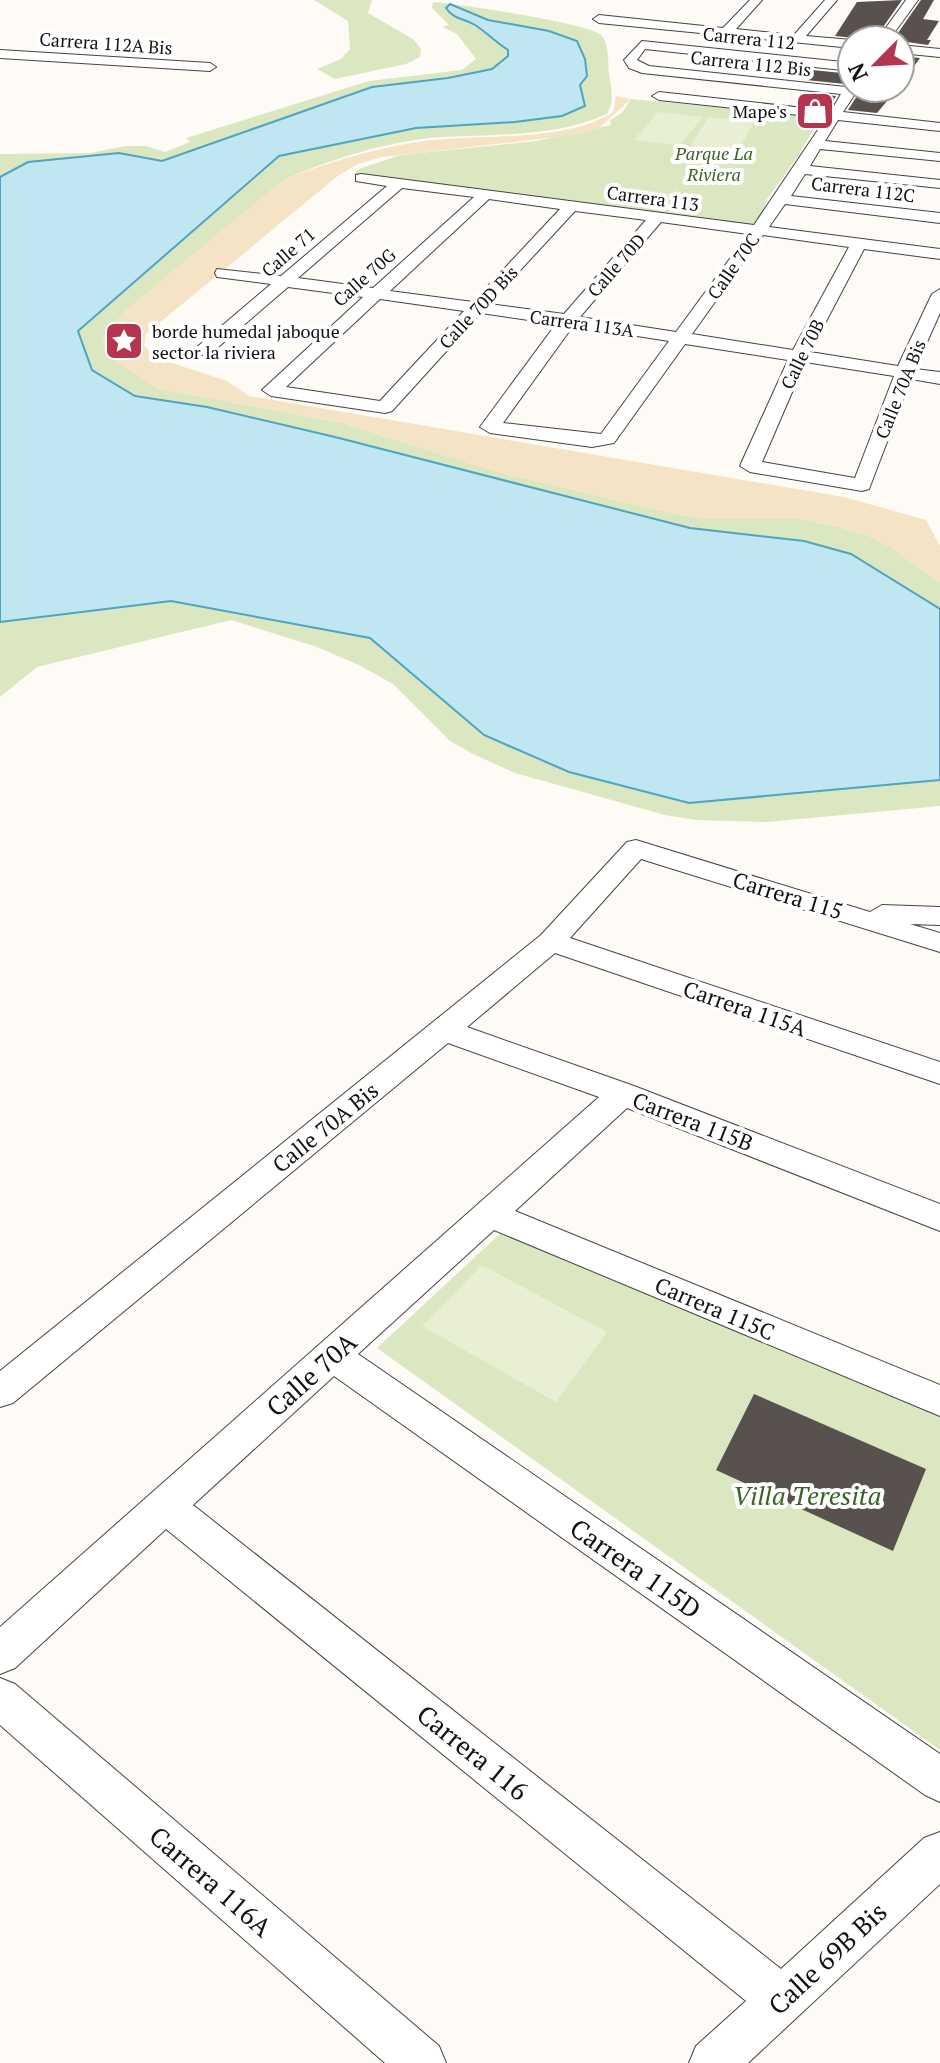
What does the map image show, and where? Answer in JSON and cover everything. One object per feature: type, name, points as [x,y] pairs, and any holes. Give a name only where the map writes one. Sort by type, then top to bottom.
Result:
[{"type":"street","points":[[727,31],[756,0]]},
{"type":"street","points":[[797,39],[831,0]]},
{"type":"street","points":[[895,24],[912,0]]},
{"type":"street","points":[[599,19],[836,43]]},
{"type":"street","name":"Carrera 112","points":[[647,70],[638,68],[630,60],[642,45],[836,65]]},
{"type":"street","points":[[916,51],[940,53]]},
{"type":"street","name":"Carrera 112A Bis","points":[[0,54],[210,67]]},
{"type":"street","name":"Carrera 112 Bis","points":[[647,70],[836,89]]},
{"type":"street","points":[[659,96],[833,116],[933,121]]},
{"type":"street","name":"Calle 70C","points":[[607,439],[758,232],[841,104]]},
{"type":"street","points":[[815,144],[940,157]]},
{"type":"street","points":[[801,169],[940,184]]},
{"type":"street","name":"Carrera 113","points":[[361,178],[940,254]]},
{"type":"street","name":"Calle 71","points":[[203,351],[399,183]]},
{"type":"street","name":"Calle 70G","points":[[385,407],[271,390],[485,195]]},
{"type":"street","name":"Carrera 112C","points":[[781,199],[940,218]]},
{"type":"street","name":"Calle 70D Bis","points":[[385,407],[570,207]]},
{"type":"street","name":"Calle 70D","points":[[607,439],[592,441],[490,427],[568,320],[655,219]]},
{"type":"street","name":"Calle 70B","points":[[859,243],[799,356],[750,466],[862,485]]},
{"type":"street","name":"Carrera 113A","points":[[223,273],[568,320],[940,378]]},
{"type":"street","name":"Calle 70A Bis","points":[[862,485],[904,373],[940,294]]},
{"type":"street","name":"Calle 70A Bis","points":[[0,1392],[551,942],[636,848]]},
{"type":"street","name":"Carrera 115","points":[[636,848],[940,943]]},
{"type":"street","points":[[843,912],[940,916]]},
{"type":"street","name":"Carrera 115A","points":[[551,942],[940,1073]]},
{"type":"street","name":"Carrera 115B","points":[[444,1030],[623,1094],[940,1218]]},
{"type":"street","name":"Calle 70A","points":[[0,1654],[623,1094]]},
{"type":"street","name":"Carrera 115C","points":[[489,1214],[940,1401]]},
{"type":"street","name":"Carrera 115D","points":[[331,1355],[940,1780]]},
{"type":"street","name":"Carrera 116","points":[[165,1505],[782,2000]]},
{"type":"street","name":"Carrera 116A","points":[[0,1698],[422,2063]]},
{"type":"street","name":"Calle 69B Bis","points":[[713,2063],[940,1854]]},
{"type":"green space","points":[[314,0],[372,0],[368,13],[413,39],[421,49],[420,57],[406,64],[335,79],[317,69],[341,59],[350,49],[348,21]]},
{"type":"green space","points":[[433,2],[551,20],[575,25],[602,36],[607,49],[612,94],[607,114],[565,128],[520,134],[430,138],[393,144],[334,160],[281,182],[123,313],[133,371],[156,388],[343,423],[498,472],[671,513],[711,519],[801,519],[867,535],[892,548],[940,583],[940,806],[767,822],[696,820],[665,815],[515,773],[450,741],[393,684],[361,666],[317,647],[231,620],[37,667],[0,697],[0,154],[91,153],[125,146],[146,146],[165,152],[190,142],[186,138],[369,81],[462,70],[476,59],[457,34],[442,27],[449,25],[432,8]]},
{"type":"green space","name":"Parque La Riviera","points":[[631,99],[821,117],[767,199],[758,232],[353,174],[400,155],[536,141],[611,125],[610,120],[622,113]]},
{"type":"green space","points":[[658,112],[703,117],[680,145],[634,140]]},
{"type":"green space","points":[[708,117],[754,122],[737,153],[689,149]]},
{"type":"green space","name":"Villa Teresita","points":[[504,1230],[940,1410],[940,1750],[377,1348]]},
{"type":"green space","points":[[482,1265],[607,1332],[556,1402],[422,1326]]},
{"type":"sand","name":"borde humedal jaboque sector la riviera","points":[[616,96],[631,99],[598,129],[575,135],[382,157],[358,164],[339,175],[146,334],[144,346],[157,358],[227,381],[249,396],[844,497],[926,520],[940,546],[940,583],[892,548],[867,535],[839,527],[801,519],[711,519],[671,513],[498,472],[343,423],[156,388],[104,354],[103,336],[123,313],[279,183],[334,162],[395,146],[573,128],[613,112]]},
{"type":"water","points":[[450,4],[488,20],[549,31],[577,41],[585,59],[587,76],[580,85],[585,106],[562,116],[416,128],[279,156],[78,331],[92,370],[135,396],[207,407],[335,437],[690,528],[804,541],[851,554],[940,609],[940,780],[689,803],[569,772],[484,735],[370,638],[171,601],[0,622],[0,177],[28,162],[119,153],[162,161],[372,87],[492,69],[508,56],[508,50],[479,27],[449,12],[446,8]]},
{"type":"building","points":[[902,0],[885,24],[843,24],[857,2]]},
{"type":"building","points":[[921,0],[934,0],[923,19],[939,21],[927,40],[931,40],[928,45],[916,43],[916,24],[904,24]]},
{"type":"building","points":[[812,70],[836,72],[836,83],[806,80]]},
{"type":"building","points":[[810,94],[836,96],[829,108],[803,105]]},
{"type":"building","points":[[852,104],[885,104],[877,113],[848,110]]},
{"type":"building","points":[[754,1394],[926,1469],[893,1551],[716,1470]]},
{"type":"place","name":"Mape's","points":[[815,111]]},
{"type":"place","name":"borde humedal jaboque sector la riviera","points":[[124,341]]}]
